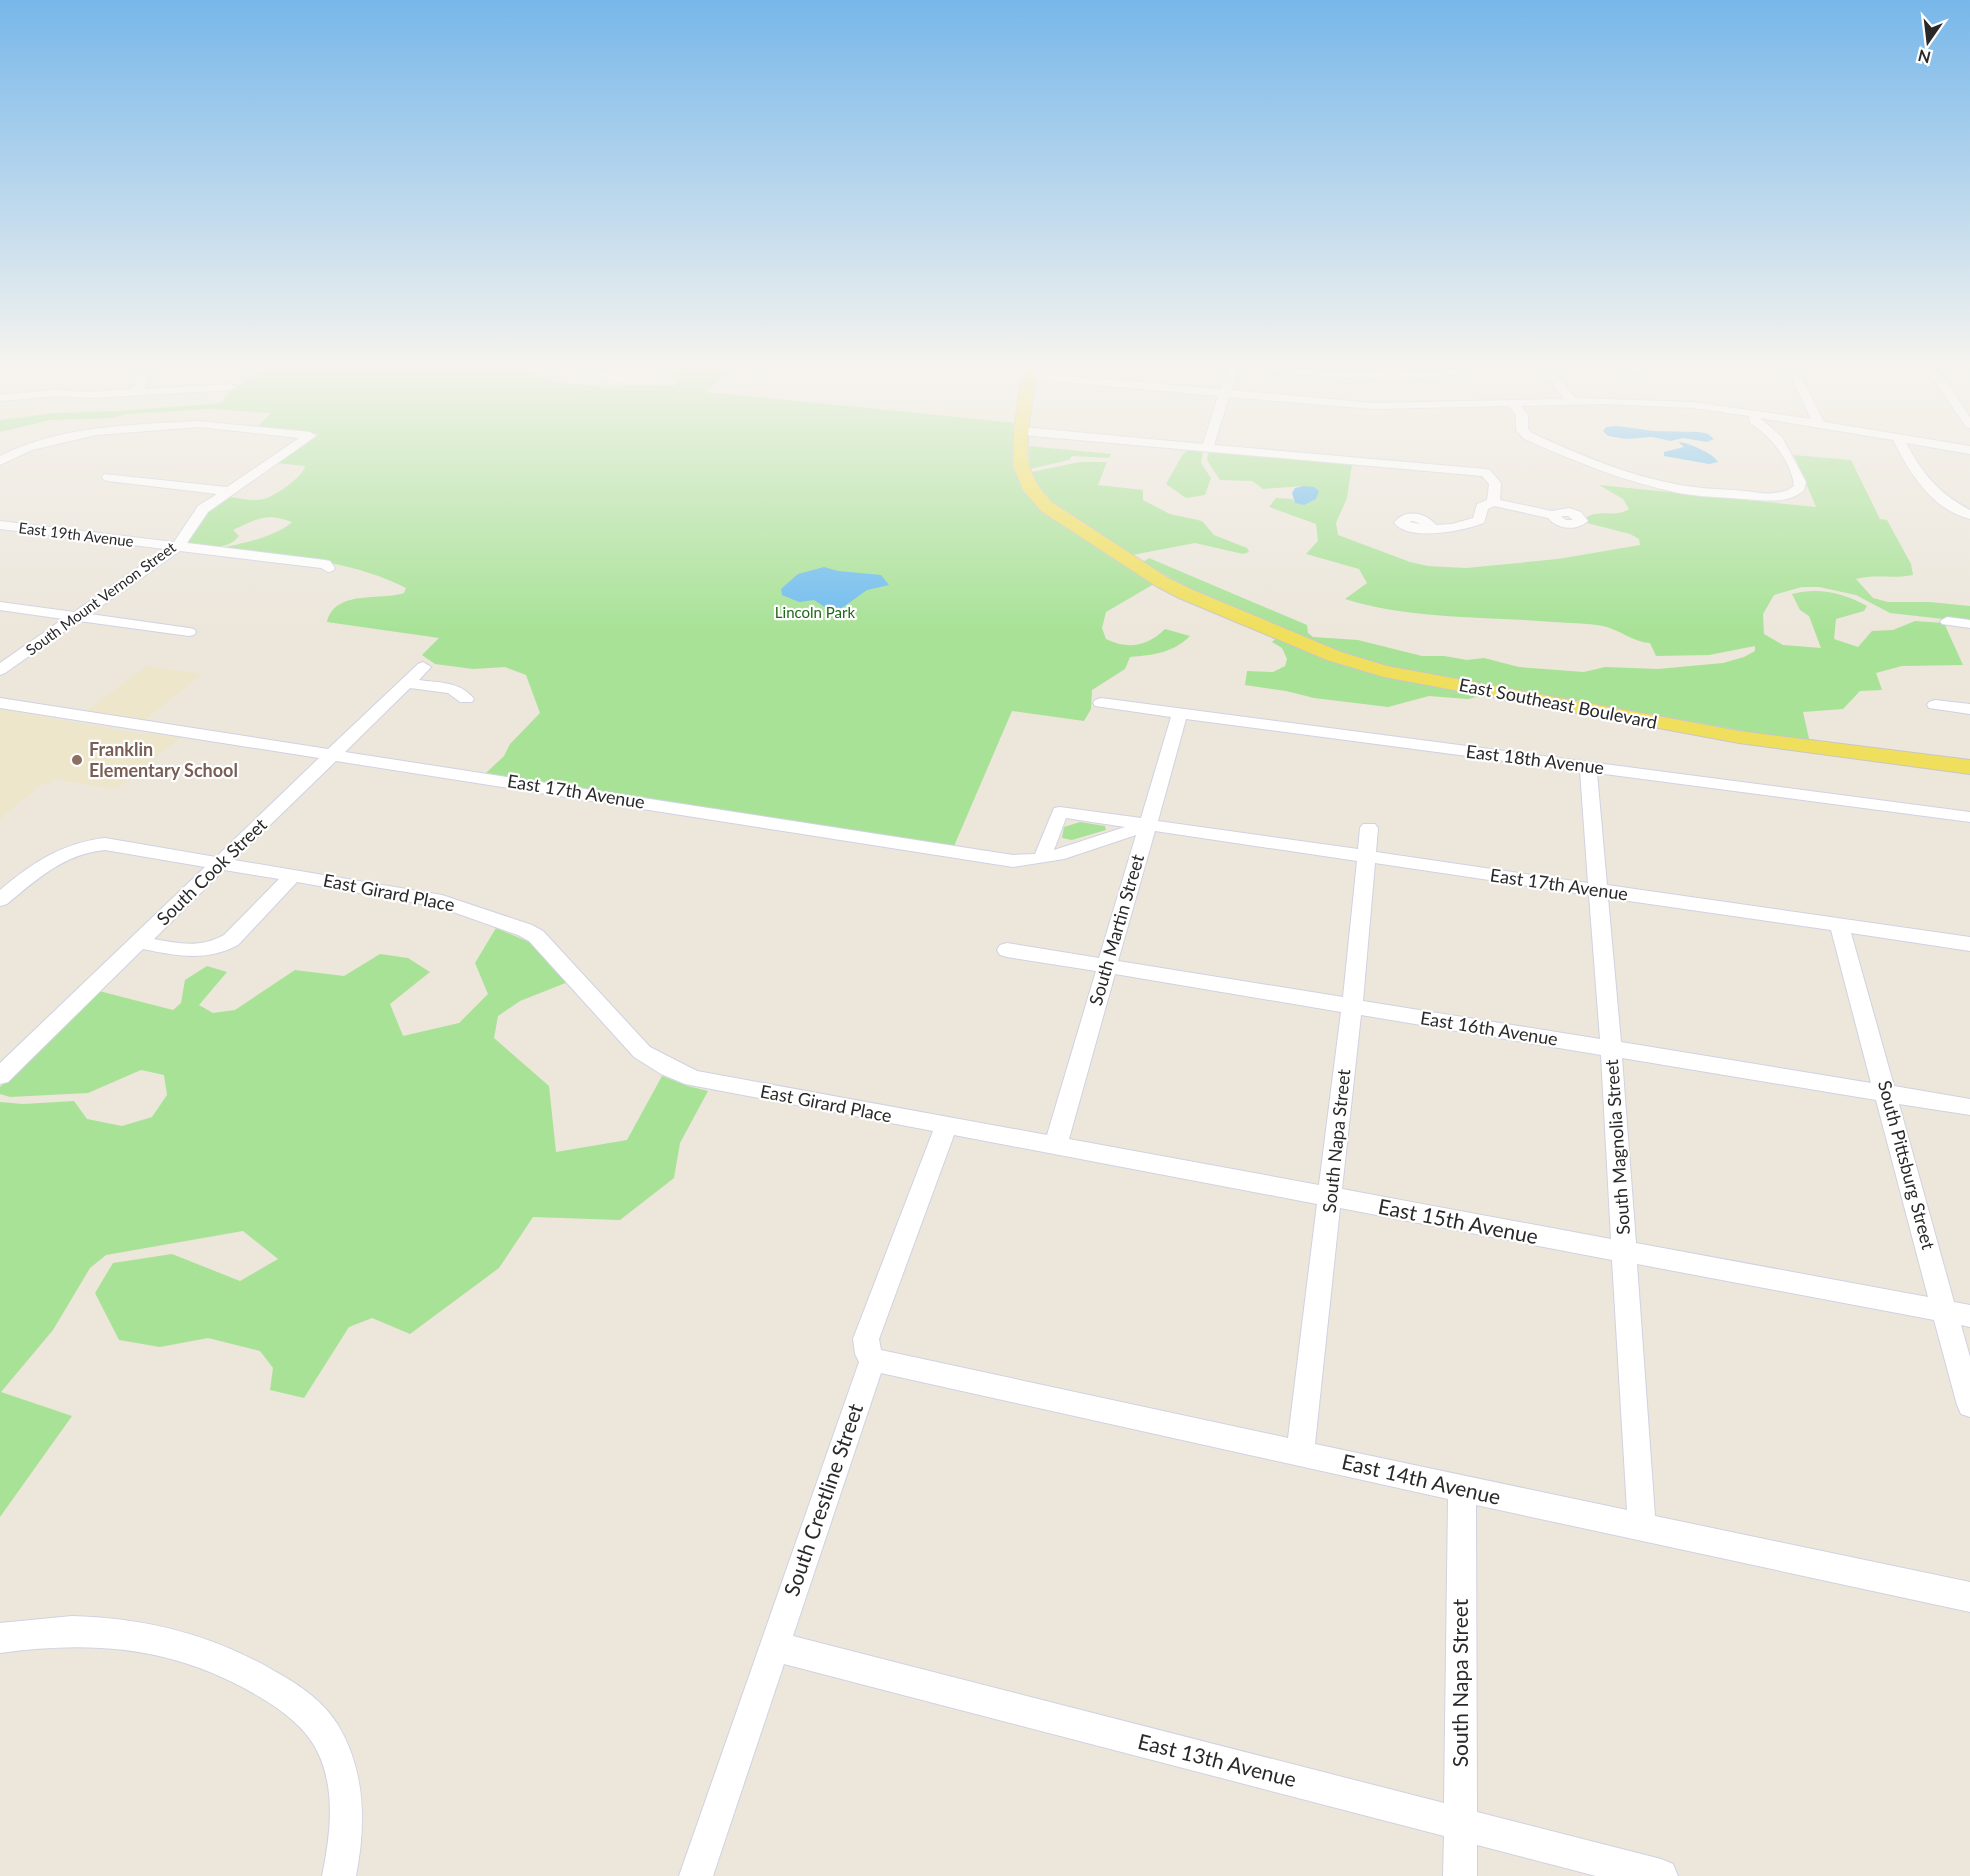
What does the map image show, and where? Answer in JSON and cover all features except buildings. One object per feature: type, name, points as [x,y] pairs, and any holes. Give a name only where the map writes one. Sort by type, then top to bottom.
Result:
[{"type":"main road","name":"East Southeast Boulevard","points":[[1023,456],[1023,472],[1037,497],[1073,526],[1162,582],[1213,607],[1334,656],[1384,671],[1738,737],[1970,767]]},
{"type":"street","name":"South Mount Vernon Street","points":[[0,670],[179,545],[198,514],[281,456]]},
{"type":"street","points":[[1306,456],[1486,473],[1495,483],[1493,502]]},
{"type":"street","points":[[1575,456],[1657,484],[1687,491],[1781,496],[1796,491],[1800,487],[1800,482],[1787,456]]},
{"type":"street","points":[[1907,456],[1919,478],[1939,499],[1970,515]]},
{"type":"street","points":[[108,477],[228,491]]},
{"type":"street","points":[[1425,528],[1448,530],[1462,527],[1479,520],[1482,507],[1493,502],[1553,515]]},
{"type":"street","name":"East 19th Avenue","points":[[0,525],[150,545],[179,545],[315,561],[325,564],[328,568]]},
{"type":"street","points":[[0,606],[189,632]]},
{"type":"street","points":[[1947,621],[1970,624]]},
{"type":"street","name":"South Cook Street","points":[[0,1076],[423,667]]},
{"type":"street","points":[[406,683],[453,689],[466,699]]},
{"type":"street","name":"East 17th Avenue","points":[[0,703],[1000,859],[1024,861],[1042,858],[1148,825]]},
{"type":"street","name":"East 18th Avenue","points":[[1101,703],[1970,817]]},
{"type":"street","points":[[1935,705],[1970,709]]},
{"type":"street","name":"South Martin Street","points":[[1055,1147],[1180,714]]},
{"type":"street","name":"South Magnolia Street","points":[[1588,767],[1611,1048],[1642,1528]]},
{"type":"street","name":"East 17th Avenue","points":[[1042,858],[1059,812],[1970,944]]},
{"type":"street","name":"South Napa Street","points":[[1300,1453],[1331,1198],[1369,828]]},
{"type":"street","name":"East Girard Place","points":[[0,900],[56,857],[95,845],[115,846],[442,901],[525,930],[546,946],[642,1052],[669,1068],[693,1078],[946,1126]]},
{"type":"street","points":[[140,942],[190,952],[213,950],[231,940],[294,875]]},
{"type":"street","name":"South Pittsburg Street","points":[[1839,925],[1887,1094],[1970,1405]]},
{"type":"street","name":"East 16th Avenue","points":[[1007,950],[1970,1107]]},
{"type":"street","name":"East 15th Avenue","points":[[946,1126],[1970,1316]]},
{"type":"street","name":"South Crestline Street","points":[[696,1876],[873,1360],[868,1354],[866,1339],[946,1126]]},
{"type":"street","name":"East 14th Avenue","points":[[873,1360],[1642,1528],[1970,1597]]},
{"type":"street","name":"South Napa Street","points":[[1460,1876],[1462,1489]]},
{"type":"street","points":[[0,1638],[85,1631],[150,1637],[217,1657],[261,1679],[294,1701],[315,1720],[332,1745],[342,1772],[347,1799],[347,1830],[339,1876]]},
{"type":"street","name":"East 13th Avenue","points":[[773,1646],[1661,1876]]},
{"type":"shaded area","name":"Franklin Elementary School","points":[[146,666],[202,674],[144,721],[86,712]]},
{"type":"shaded area","name":"Franklin Elementary School","points":[[0,709],[140,734],[153,733],[181,737],[117,789],[54,779],[48,784],[43,783],[0,819]]},
{"type":"green space","name":"Lincoln Park","points":[[288,456],[1014,456],[1017,476],[1026,494],[1154,584],[1106,612],[1102,628],[1106,639],[1130,645],[1145,643],[1165,629],[1190,636],[1170,650],[1130,657],[1125,669],[1092,690],[1091,709],[1084,721],[1012,711],[954,846],[486,773],[504,756],[510,744],[540,713],[526,675],[505,667],[473,669],[435,664],[422,655],[439,638],[327,622],[339,605],[349,600],[404,593],[406,588],[384,578],[315,560],[221,548],[269,535],[292,522],[275,517],[255,520],[233,530],[239,536],[222,546],[207,547],[187,543],[207,513],[229,497],[260,500],[269,497],[294,480],[305,466],[277,463]]},
{"type":"green space","points":[[1029,456],[1110,456],[1109,458],[1072,456],[1069,460],[1030,469]]},
{"type":"green space","points":[[1182,456],[1202,456],[1201,463],[1211,478],[1205,495],[1186,498],[1166,484]]},
{"type":"green space","points":[[1208,456],[1255,456],[1352,465],[1347,498],[1336,523],[1338,535],[1410,562],[1428,566],[1466,568],[1558,559],[1640,545],[1639,539],[1630,534],[1587,523],[1587,517],[1592,515],[1619,513],[1629,509],[1623,499],[1599,485],[1816,507],[1794,456],[1851,460],[1880,519],[1887,520],[1911,564],[1913,575],[1856,579],[1873,598],[1888,602],[1930,602],[1970,606],[1970,622],[1890,613],[1856,595],[1819,587],[1802,587],[1774,595],[1763,614],[1764,634],[1783,645],[1821,648],[1809,616],[1800,610],[1792,594],[1811,591],[1831,592],[1867,606],[1864,611],[1836,619],[1834,639],[1858,647],[1872,631],[1893,630],[1915,621],[1944,623],[1963,665],[1902,666],[1876,673],[1882,690],[1860,691],[1843,709],[1803,712],[1810,743],[1390,667],[1294,636],[1263,623],[1202,595],[1143,562],[1149,558],[1307,625],[1308,633],[1313,637],[1358,640],[1422,656],[1444,656],[1467,660],[1484,658],[1519,667],[1584,672],[1605,667],[1658,669],[1723,663],[1744,657],[1755,651],[1755,646],[1709,655],[1656,656],[1650,643],[1603,626],[1422,614],[1370,606],[1345,599],[1367,583],[1359,569],[1306,554],[1318,541],[1316,524],[1269,507],[1276,498],[1293,499],[1295,503],[1303,486],[1263,489],[1252,481],[1220,480],[1207,460]]},
{"type":"green space","points":[[1080,462],[1107,462],[1098,485],[1143,490],[1143,500],[1170,514],[1202,521],[1214,535],[1247,548],[1249,552],[1243,554],[1195,543],[1132,555],[1055,507],[1040,489],[1031,472]]},
{"type":"green space","points":[[1275,639],[1364,672],[1481,696],[1468,699],[1429,696],[1388,707],[1314,698],[1245,685],[1247,671],[1273,672],[1285,666],[1287,659],[1282,648],[1272,642]]},
{"type":"green space","points":[[1080,822],[1105,826],[1106,830],[1072,840],[1062,838],[1064,827]]},
{"type":"green space","points":[[496,928],[529,942],[568,982],[520,1001],[498,1016],[494,1038],[549,1086],[556,1152],[627,1140],[662,1076],[708,1091],[680,1143],[674,1178],[620,1220],[533,1217],[499,1268],[410,1334],[372,1318],[349,1327],[304,1398],[270,1390],[273,1368],[260,1351],[208,1338],[160,1347],[119,1340],[95,1293],[113,1263],[172,1254],[240,1281],[278,1259],[243,1231],[106,1255],[90,1268],[53,1330],[1,1392],[72,1416],[0,1517],[0,1102],[23,1104],[74,1101],[87,1119],[122,1126],[152,1117],[167,1095],[164,1075],[141,1070],[88,1093],[10,1097],[0,1094],[0,1087],[99,991],[173,1010],[181,1003],[185,980],[207,966],[227,972],[199,1005],[213,1013],[235,1010],[295,970],[344,976],[380,954],[408,958],[430,972],[390,1004],[403,1036],[459,1023],[488,994],[475,963]]},
{"type":"water","points":[[1664,456],[1712,456],[1718,462],[1709,464]]},
{"type":"water","points":[[1314,487],[1319,491],[1316,499],[1304,505],[1295,503],[1292,493],[1295,488]]},
{"type":"water","points":[[824,567],[838,571],[881,575],[889,585],[867,590],[839,610],[828,609],[814,600],[799,602],[782,595],[781,589],[798,574]]},
{"type":"place","name":"Franklin Elementary School","points":[[77,760]]}]
